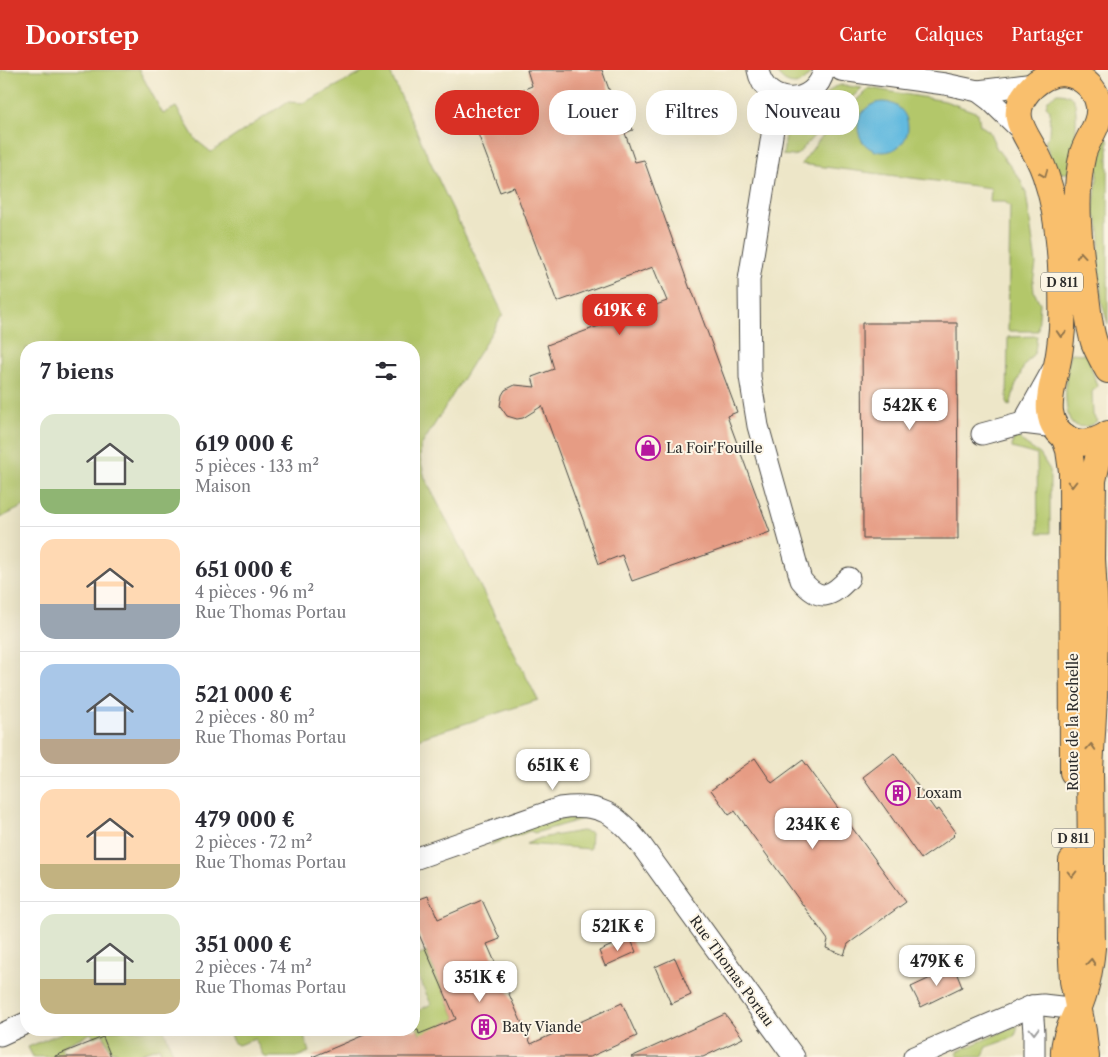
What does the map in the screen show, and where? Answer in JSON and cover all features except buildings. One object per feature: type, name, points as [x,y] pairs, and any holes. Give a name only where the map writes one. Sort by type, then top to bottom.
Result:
[{"type":"main road","name":"D 811","points":[[1044,77],[1056,74],[1087,77],[1097,98],[1099,109],[1095,127],[1083,154],[1078,223],[1091,329],[1101,358],[1108,370]]},
{"type":"main road","name":"Route de la Rochelle","points":[[1044,77],[1026,94],[1020,107],[1019,120],[1022,131],[1037,156],[1044,173],[1055,215],[1062,290],[1062,329],[1049,408],[1069,450],[1072,471],[1074,696],[1071,940],[1073,980],[1086,1057]]},
{"type":"main road","name":"Route de la Rochelle","points":[[1060,432],[1080,443],[1088,443],[1107,434]]},
{"type":"main road","name":"Route de la Rochelle","points":[[1064,1057],[1064,1048],[1069,1028],[1078,1009],[1090,969],[1092,948],[1090,770],[1096,614],[1092,559],[1093,480],[1100,450],[1107,434]]},
{"type":"street","points":[[758,70],[762,83],[769,90]]},
{"type":"street","points":[[813,90],[823,78],[824,70]]},
{"type":"street","points":[[841,70],[945,84],[978,91],[1044,77]]},
{"type":"street","points":[[978,91],[1022,131]]},
{"type":"street","points":[[772,135],[749,280],[748,330],[752,387],[758,426],[764,453],[802,580],[810,590],[821,595],[835,592],[849,578]]},
{"type":"street","points":[[1023,423],[1058,360]]},
{"type":"street","points":[[982,434],[1023,423],[1060,432]]},
{"type":"street","name":"Rue Thomas Portau","points":[[420,857],[560,808],[585,807],[616,817],[641,845],[794,1057]]},
{"type":"street","points":[[914,1057],[1032,1006],[1043,1005],[1078,1009]]},
{"type":"street","points":[[1032,1006],[1034,1057]]},
{"type":"street","points":[[0,1035],[20,1027]]},
{"type":"green space","points":[[0,70],[139,70],[163,114],[176,107],[196,140],[211,152],[287,102],[303,103],[368,70],[389,70],[440,183],[503,314],[421,446],[420,458],[420,341],[20,341],[20,508],[0,518]]},
{"type":"green space","points":[[776,70],[811,70],[804,81],[794,84],[784,80]]},
{"type":"green space","points":[[841,85],[862,88],[859,91],[831,90]]},
{"type":"green space","points":[[869,88],[945,101],[978,113],[980,125],[989,131],[997,149],[1020,179],[1026,193],[1036,264],[1033,282],[1034,292],[1040,303],[1038,331],[1008,331],[1010,206],[1005,202],[990,202],[991,188],[801,164],[823,135],[859,135],[859,98]]},
{"type":"green space","points":[[1057,93],[1069,95],[1074,101],[1075,106],[1076,136],[1072,173],[1055,173],[1045,140],[1049,136],[1050,110],[1046,106],[1048,100]]},
{"type":"green space","points":[[786,135],[815,135],[798,154],[793,156],[783,155]]},
{"type":"green space","points":[[1105,138],[1108,139],[1108,324],[1102,304],[1098,261],[1100,239],[1098,221],[1093,213],[1098,170],[1088,169],[1096,148]]},
{"type":"green space","points":[[1037,336],[1035,352],[1024,366],[1015,387],[1010,406],[1007,405],[1008,337]]},
{"type":"green space","points":[[1070,353],[1086,354],[1088,356],[1097,386],[1092,392],[1093,415],[1097,421],[1088,426],[1081,427],[1072,424],[1067,409],[1067,369]]},
{"type":"green space","points":[[1017,435],[1026,445],[1040,454],[1050,470],[1050,533],[1038,533],[1037,455],[1012,448],[1013,439]]},
{"type":"green space","points":[[420,458],[425,478],[538,700],[420,738]]},
{"type":"green space","points":[[572,817],[586,818],[535,833],[530,831],[490,845],[506,834],[517,830]]},
{"type":"green space","points":[[582,831],[591,833],[590,849],[526,844],[540,838]]},
{"type":"green space","points":[[426,952],[456,1019],[444,1024],[449,1035],[425,1045],[420,1034],[420,1010],[431,1004],[420,980],[420,955]]},
{"type":"green space","points":[[1018,1025],[1015,1037],[987,1047],[982,1057],[959,1057],[956,1052]]},
{"type":"green space","points":[[54,1036],[85,1036],[61,1047],[65,1057],[33,1057],[28,1047]]},
{"type":"green space","points":[[104,1036],[166,1036],[175,1057],[163,1057],[159,1047],[141,1053],[143,1057],[119,1057],[116,1051],[111,1052]]},
{"type":"green space","points":[[230,1036],[304,1036],[309,1052],[297,1057],[264,1057],[255,1039],[238,1045],[233,1042]]},
{"type":"water","points":[[878,102],[888,102],[897,106],[904,113],[908,122],[908,132],[904,141],[897,148],[888,152],[878,152],[869,148],[859,134],[859,120],[862,113],[869,106]]},
{"type":"place","name":"La Foir'Fouille","points":[[648,448]]},
{"type":"place","name":"Loxam","points":[[898,793]]},
{"type":"place","name":"Baty Viande","points":[[484,1027]]}]
